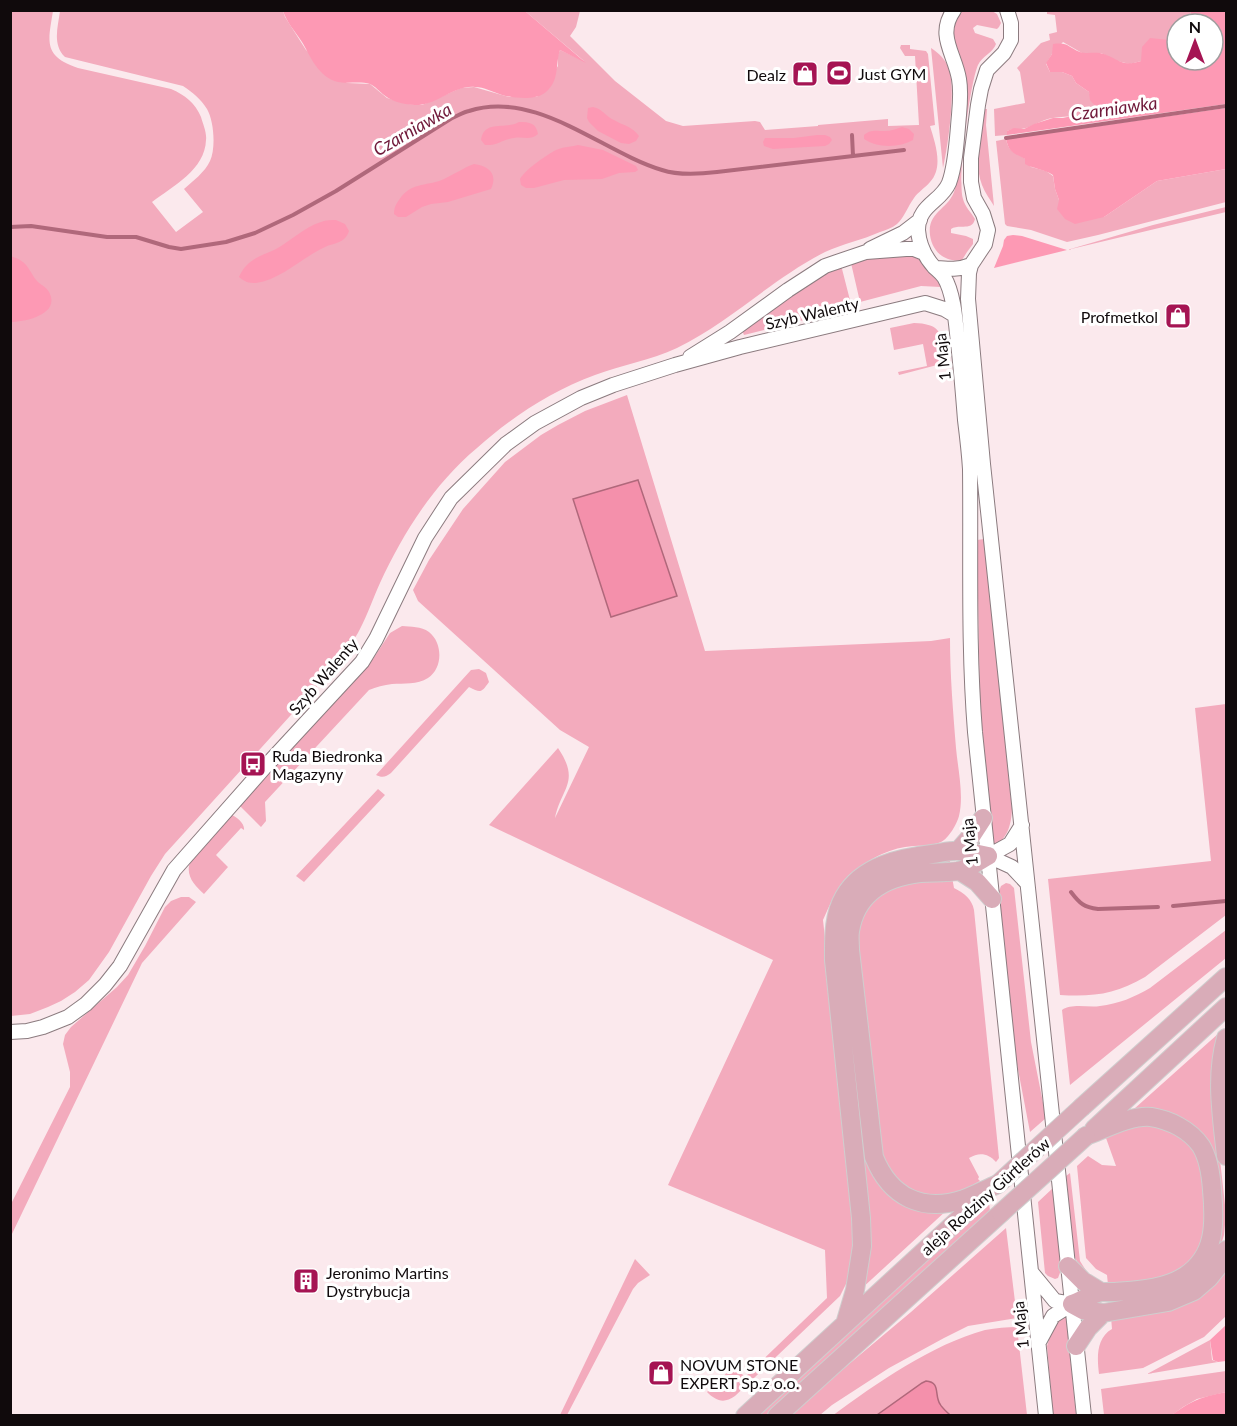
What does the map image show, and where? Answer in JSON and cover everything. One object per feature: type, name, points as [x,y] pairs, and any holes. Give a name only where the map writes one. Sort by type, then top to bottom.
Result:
[{"type":"main road","points":[[958,850],[983,818]]},
{"type":"main road","points":[[845,1324],[855,1290],[862,1246],[834,960],[834,931],[837,913],[844,896],[856,882],[881,865],[908,857],[958,850],[987,856]]},
{"type":"main road","points":[[987,856],[960,871],[917,874],[895,878],[880,885],[867,895],[854,917],[850,932],[850,950],[871,1134],[874,1157],[878,1167],[889,1184],[904,1196],[917,1202],[936,1204],[963,1200],[998,1184]]},
{"type":"main road","points":[[960,871],[977,882],[992,899]]},
{"type":"main road","name":"aleja Rodziny Gürtlerów","points":[[745,1416],[1227,976]]},
{"type":"main road","name":"aleja Rodziny Gürtlerów","points":[[777,1416],[1227,1007]]},
{"type":"main road","points":[[1227,1038],[1222,1051],[1219,1082],[1227,1156]]},
{"type":"main road","points":[[1072,1304],[1101,1292],[1150,1288],[1170,1284],[1186,1276],[1199,1264],[1207,1251],[1213,1234],[1215,1218],[1208,1161],[1200,1146],[1177,1125],[1149,1117],[1136,1118],[1086,1136]]},
{"type":"main road","points":[[1072,1304],[1083,1310],[1103,1313],[1168,1302],[1194,1291],[1209,1278],[1221,1263],[1227,1250]]},
{"type":"main road","points":[[1068,1266],[1083,1281],[1101,1292]]},
{"type":"main road","points":[[1076,1346],[1088,1328],[1103,1313]]},
{"type":"street","name":"1 Maja","points":[[1007,10],[1011,19],[1011,40],[1004,53],[987,70],[978,105],[971,158],[971,182],[974,198],[983,214],[988,230],[985,244],[971,265],[968,299],[983,464],[1084,1416]]},
{"type":"street","points":[[920,220],[922,213],[949,184],[954,162],[959,113],[959,85],[947,38],[950,13]]},
{"type":"street","name":"1 Maja","points":[[920,220],[919,238],[924,253],[943,276],[949,291],[959,353],[969,467],[972,694],[1046,1416]]},
{"type":"street","name":"Szyb Walenty","points":[[675,365],[730,332],[825,266],[866,252],[903,233],[920,220]]},
{"type":"street","name":"Szyb Walenty","points":[[866,252],[914,249],[924,253]]},
{"type":"street","points":[[935,268],[964,268],[971,265]]},
{"type":"street","name":"Szyb Walenty","points":[[10,1032],[43,1027],[68,1017],[86,1004],[105,985],[120,966],[174,870],[362,662],[376,639],[425,538],[451,498],[506,444],[535,423],[581,398],[675,365],[751,344],[925,303],[954,315]]},
{"type":"street","points":[[987,856],[1010,844],[1022,825]]},
{"type":"street","points":[[987,856],[1012,867],[1028,884]]},
{"type":"street","points":[[1032,1273],[1055,1301],[1072,1304]]},
{"type":"street","points":[[1039,1342],[1053,1316],[1072,1304]]},
{"type":"shaded area","points":[[11,11],[53,11],[49,39],[51,47],[53,53],[67,63],[78,68],[171,89],[185,97],[196,108],[206,134],[204,151],[200,160],[194,169],[178,183],[152,202],[176,232],[203,212],[184,189],[205,169],[212,156],[213,127],[207,109],[183,86],[65,57],[57,41],[60,11],[283,11],[306,50],[347,83],[370,84],[387,98],[422,105],[461,88],[474,87],[509,97],[537,97],[558,66],[560,50],[584,61],[525,11],[580,11],[576,27],[570,36],[615,81],[666,121],[683,126],[755,121],[760,122],[765,130],[888,119],[888,126],[919,125],[915,56],[905,56],[900,48],[901,45],[910,45],[910,49],[926,51],[928,54],[935,125],[930,126],[936,147],[937,169],[928,184],[912,201],[902,219],[889,229],[825,252],[787,275],[715,326],[677,348],[579,381],[548,397],[504,426],[461,462],[433,493],[409,528],[389,564],[366,618],[338,663],[165,854],[109,952],[89,980],[75,992],[48,1007],[30,1014],[11,1016]]},
{"type":"shaded area","points":[[283,11],[525,11],[586,63],[560,50],[553,82],[546,92],[536,97],[512,97],[482,88],[468,87],[426,104],[405,104],[388,98],[370,84],[338,82],[325,76],[312,60]]},
{"type":"shaded area","points":[[961,11],[992,11],[997,14],[1001,23],[997,29],[977,25],[973,28],[975,33],[993,39],[996,44],[978,65],[971,91],[965,132],[962,189],[964,202],[975,219],[971,225],[951,229],[951,233],[973,239],[973,244],[962,260],[951,260],[937,251],[931,241],[930,227],[935,215],[952,196],[957,180],[958,146],[951,32],[957,15]]},
{"type":"shaded area","points":[[1047,11],[1191,11],[1165,12],[1165,43],[1141,61],[1130,64],[1117,61],[1101,53],[1082,53],[1063,42],[1046,64],[1050,72],[1062,72],[1072,76],[1076,83],[1089,92],[1095,106],[1080,114],[1050,119],[1026,128],[1007,131],[1007,135],[995,136],[994,109],[1025,103],[1020,72],[1017,68],[1041,43],[1050,40],[1049,34],[1057,32],[1055,15],[1047,14]]},
{"type":"shaded area","points":[[1226,11],[1226,104],[1007,135],[1007,131],[1014,128],[1024,129],[1053,118],[1088,112],[1095,106],[1090,100],[1089,92],[1076,83],[1072,76],[1062,72],[1050,72],[1046,63],[1052,54],[1053,44],[1065,44],[1080,52],[1100,53],[1123,63],[1134,63],[1141,61],[1142,47],[1150,38],[1165,40],[1165,72],[1225,72],[1225,12],[1191,12]]},
{"type":"shaded area","points":[[931,48],[946,63],[951,78],[950,118],[943,168]]},
{"type":"shaded area","points":[[593,107],[634,130],[639,136],[636,141],[629,144],[621,143],[598,131],[587,118],[588,108]]},
{"type":"shaded area","points":[[1226,108],[1226,169],[1157,181],[1104,217],[1075,224],[1065,219],[1057,209],[1059,200],[1053,175],[1025,164],[1025,159],[1010,150],[1006,139]]},
{"type":"shaded area","points":[[984,109],[987,109],[986,125],[994,206],[982,185],[978,167],[978,147]]},
{"type":"shaded area","points":[[519,122],[532,124],[536,127],[538,134],[489,145],[485,145],[481,140],[486,129]]},
{"type":"shaded area","points":[[902,127],[914,134],[913,140],[888,146],[864,139],[864,135],[869,132],[889,131]]},
{"type":"shaded area","points":[[825,135],[832,140],[825,146],[773,149],[764,146],[763,142],[765,138]]},
{"type":"shaded area","points":[[1006,139],[1010,149],[1024,158],[1031,167],[1046,171],[1053,176],[1059,200],[1104,217],[1157,181],[1226,169],[1226,202],[1067,242],[1031,230],[1007,226],[996,141]]},
{"type":"shaded area","points":[[578,145],[603,150],[636,166],[638,170],[602,179],[564,180],[534,188],[521,185],[520,179],[523,175],[540,160],[557,150]]},
{"type":"shaded area","points":[[474,164],[491,172],[493,184],[491,189],[448,202],[431,204],[406,217],[398,217],[394,214],[398,201],[406,192],[444,179]]},
{"type":"shaded area","points":[[1226,207],[1226,212],[1067,250],[1153,225]]},
{"type":"shaded area","points":[[336,220],[345,224],[349,231],[342,241],[315,252],[274,278],[251,283],[239,277],[254,259],[276,249],[315,224]]},
{"type":"shaded area","points":[[1013,235],[1067,250],[994,268],[1004,240],[1007,236]]},
{"type":"shaded area","points":[[910,253],[920,257],[938,278],[941,287],[921,286],[860,302],[851,263],[866,257]]},
{"type":"shaded area","points":[[10,256],[24,263],[37,281],[49,292],[50,307],[39,316],[11,322]]},
{"type":"shaded area","points":[[841,265],[852,308],[744,335],[742,330],[828,270]]},
{"type":"shaded area","points":[[914,323],[932,326],[940,334],[941,364],[899,375],[898,372],[927,366],[923,344],[894,350],[890,328]]},
{"type":"shaded area","points":[[627,395],[705,651],[931,641],[950,638],[956,748],[961,791],[959,816],[956,823],[949,835],[941,842],[897,849],[860,866],[840,886],[823,920],[856,1223],[850,1276],[840,1296],[735,1396],[724,1401],[714,1398],[707,1392],[734,1366],[745,1377],[827,1298],[825,1250],[668,1185],[773,960],[489,825],[558,748],[565,760],[569,777],[555,818],[589,747],[560,730],[418,601],[413,590],[429,560],[463,509],[505,462],[541,435],[585,411]],"holes":[[[573,499],[676,596],[611,617]]]},
{"type":"shaded area","points":[[638,480],[677,596],[611,617],[573,499]]},
{"type":"shaded area","points":[[984,539],[1012,809],[1008,831],[994,847],[980,707],[977,540]]},
{"type":"shaded area","points":[[402,626],[423,629],[434,637],[439,649],[439,662],[433,674],[419,682],[389,684],[369,690],[265,802],[266,821],[261,827],[238,804],[373,659],[390,633]]},
{"type":"shaded area","points":[[479,669],[486,673],[489,682],[484,688],[478,691],[469,687],[391,773],[384,777],[376,775],[471,670]]},
{"type":"shaded area","points":[[1226,704],[1226,915],[1134,983],[1104,993],[1060,995],[1048,879],[1211,861],[1195,708]]},
{"type":"shaded area","points":[[378,789],[385,795],[304,882],[296,876]]},
{"type":"shaded area","points":[[232,815],[240,821],[244,830],[241,828],[216,855],[228,867],[204,894],[191,878],[189,866],[208,840]]},
{"type":"shaded area","points":[[950,858],[950,863],[899,870],[871,884],[854,904],[846,930],[845,961],[867,1155],[881,1184],[897,1199],[922,1209],[947,1210],[860,1290],[866,1262],[868,1234],[839,952],[842,923],[852,898],[870,879],[904,864]]},
{"type":"shaded area","points":[[952,877],[954,888],[967,897],[974,910],[999,1158],[996,1162],[983,1154],[969,1158],[980,1181],[958,1193],[929,1197],[901,1185],[880,1156],[857,931],[867,906],[893,885]]},
{"type":"shaded area","points":[[1006,883],[1014,888],[1031,1042],[1046,1118],[1030,1132],[1016,1059],[998,894],[1001,886]]},
{"type":"shaded area","points":[[189,897],[196,902],[142,963],[11,1236],[11,1204],[70,1087],[70,1072],[63,1044],[65,1035],[128,975],[165,907],[171,901]]},
{"type":"shaded area","points":[[1226,930],[1226,958],[1070,1085],[1062,1010],[1071,1007],[1107,1005],[1138,994],[1150,988]]},
{"type":"shaded area","points":[[1219,1033],[1214,1105],[1226,1214],[1224,1235],[1218,1254],[1186,1288],[1110,1304],[1109,1299],[1199,1273],[1212,1155],[1134,1109]]},
{"type":"shaded area","points":[[1137,1125],[1155,1125],[1185,1139],[1200,1160],[1208,1225],[1195,1259],[1169,1277],[1108,1285],[1107,1275],[1096,1269],[1086,1258],[1077,1166],[1088,1156],[1102,1165],[1116,1166],[1106,1138]]},
{"type":"shaded area","points":[[1070,1173],[1080,1261],[1092,1280],[1079,1266],[1074,1255],[1066,1176]]},
{"type":"shaded area","points":[[1053,1188],[1061,1270],[1058,1278],[1055,1279],[1045,1273],[1038,1202]]},
{"type":"shaded area","points":[[989,1202],[990,1211],[766,1415],[755,1416]]},
{"type":"shaded area","points":[[1006,1228],[1017,1318],[968,1326],[889,1368],[820,1415],[787,1416],[911,1312]]},
{"type":"shaded area","points":[[635,1259],[650,1275],[633,1289],[567,1415],[560,1415]]},
{"type":"shaded area","points":[[1226,1270],[1226,1316],[1204,1337],[1143,1368],[1099,1374],[1100,1343],[1112,1329],[1111,1317],[1214,1285]]},
{"type":"shaded area","points":[[1066,1314],[1076,1415],[1053,1416],[1047,1346],[1054,1324]]},
{"type":"shaded area","points":[[1226,1325],[1226,1361],[1218,1362],[1213,1360],[1210,1340]]},
{"type":"shaded area","points":[[1017,1327],[1027,1415],[832,1416],[905,1366],[945,1345],[985,1330]]},
{"type":"shaded area","points":[[1210,1340],[1212,1360],[1218,1362],[1147,1374]]},
{"type":"shaded area","points":[[1226,1371],[1226,1392],[1197,1399],[1172,1415],[1104,1415],[1101,1389]]},
{"type":"shaded area","points":[[926,1381],[934,1384],[940,1404],[950,1415],[877,1415],[922,1383]]},
{"type":"shaded area","points":[[1226,1392],[1226,1415],[1172,1415],[1198,1400]]},
{"type":"waterway","name":"Czarniawka","points":[[10,227],[31,226],[107,237],[136,237],[181,249],[226,242],[255,233],[293,215],[336,191],[452,118],[494,106],[519,108],[544,115],[639,161],[675,173],[711,173],[904,150]]},
{"type":"waterway","name":"Czarniawka","points":[[1006,138],[1226,106]]},
{"type":"waterway","points":[[852,135],[853,156]]},
{"type":"waterway","points":[[1071,892],[1086,906],[1098,909],[1158,907]]},
{"type":"waterway","points":[[1173,906],[1226,901]]},
{"type":"place","name":"Just GYM","points":[[839,73]]},
{"type":"place","name":"Dealz","points":[[805,74]]},
{"type":"place","name":"Profmetkol","points":[[1178,316]]},
{"type":"place","name":"Ruda Biedronka Magazyny","points":[[253,764]]},
{"type":"place","name":"Jeronimo Martins Dystrybucja","points":[[306,1281]]},
{"type":"place","name":"NOVUM STONE EXPERT Sp.z o.o.","points":[[661,1373]]}]
